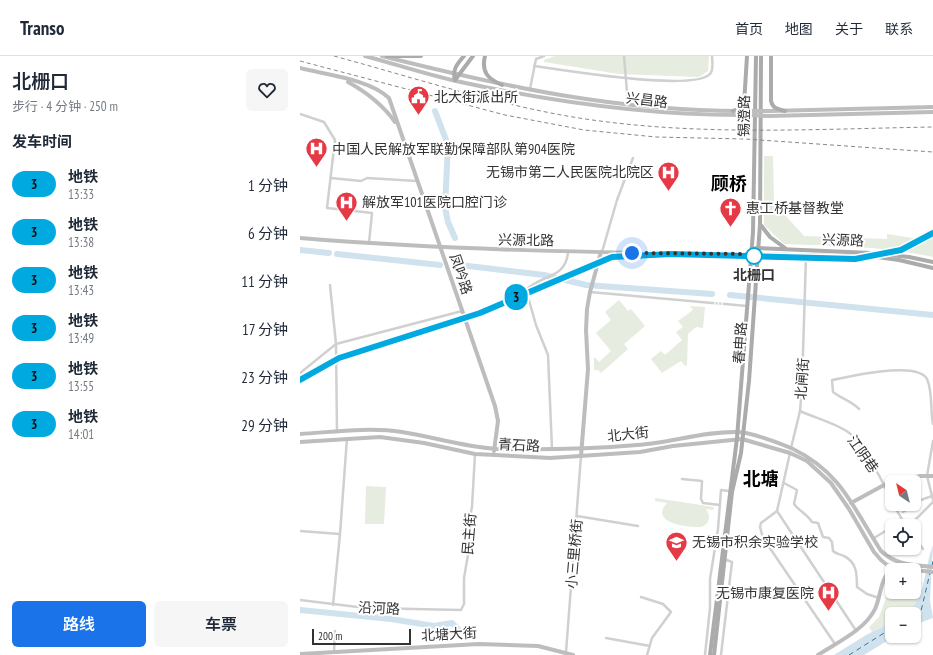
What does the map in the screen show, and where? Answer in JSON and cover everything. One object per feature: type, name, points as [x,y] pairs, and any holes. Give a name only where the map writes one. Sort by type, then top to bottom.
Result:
[{"type":"main road","name":"兴昌路","points":[[365,56],[455,80],[566,101],[678,114],[769,114],[920,110],[933,107]]},
{"type":"main road","name":"兴昌路","points":[[382,56],[502,85],[566,97],[678,110],[733,111],[749,113]]},
{"type":"main road","points":[[387,56],[421,56]]},
{"type":"main road","points":[[464,56],[453,74],[455,80],[460,75],[462,68],[473,56]]},
{"type":"main road","points":[[485,56],[484,67],[486,73],[490,79],[502,85]]},
{"type":"main road","points":[[733,111],[740,109],[744,105],[747,56]]},
{"type":"main road","name":"锡澄路","points":[[754,177],[756,56]]},
{"type":"main road","name":"锡澄路","points":[[760,82],[761,56]]},
{"type":"main road","points":[[771,56],[772,106],[785,111]]},
{"type":"main road","points":[[300,68],[342,78],[359,88],[377,102],[387,111],[397,124]]},
{"type":"main road","name":"凤吟路","points":[[342,78],[381,91],[389,98],[495,406],[498,421],[493,455]]},
{"type":"main road","name":"春申路","points":[[718,603],[732,492],[743,432],[758,255],[760,224],[760,82]]},
{"type":"main road","name":"兴昌路","points":[[769,114],[785,111],[920,110],[933,112]]},
{"type":"main road","name":"春申路","points":[[724,559],[729,491],[738,432],[751,254],[754,177]]},
{"type":"main road","points":[[760,224],[770,237],[787,249]]},
{"type":"main road","name":"兴源北路","points":[[300,238],[440,248],[568,252],[751,254]]},
{"type":"main road","name":"兴源路","points":[[751,248],[871,252],[933,262]]},
{"type":"main road","points":[[581,456],[588,369],[586,330],[590,290],[602,252]]},
{"type":"main road","name":"兴源路","points":[[751,254],[877,257],[932,267]]},
{"type":"main road","name":"北大街","points":[[300,434],[337,432],[402,432],[454,443],[494,448],[552,450],[639,445],[743,432],[815,460],[825,468],[852,502],[873,538],[888,558],[902,564],[933,567]]},
{"type":"main road","name":"青石路","points":[[300,442],[380,437],[424,443],[475,454],[550,458],[640,452],[673,446],[737,438]]},
{"type":"main road","name":"北大街","points":[[737,438],[791,451],[806,461],[831,483],[849,509],[874,552],[885,563]]},
{"type":"main road","points":[[921,477],[933,476]]},
{"type":"main road","points":[[852,502],[884,486]]},
{"type":"main road","points":[[887,563],[888,558]]},
{"type":"main road","points":[[921,571],[933,572]]},
{"type":"main road","points":[[818,655],[856,629],[871,616],[879,598],[885,573]]},
{"type":"main road","points":[[883,581],[885,577]]},
{"type":"main road","points":[[710,655],[718,603]]},
{"type":"main road","points":[[714,655],[718,603]]},
{"type":"main road","name":"北塘大街","points":[[300,654],[479,644],[538,646],[573,655]]},
{"type":"street","points":[[530,91],[536,59],[544,56]]},
{"type":"street","points":[[624,56],[628,104]]},
{"type":"street","points":[[534,66],[627,79],[699,80],[710,74],[712,56]]},
{"type":"street","points":[[300,114],[324,122],[334,136],[335,140],[327,208],[372,213],[369,244]]},
{"type":"street","points":[[602,252],[617,200],[633,158]]},
{"type":"street","points":[[331,178],[361,181],[367,178],[417,181]]},
{"type":"street","points":[[552,450],[548,355],[526,294],[526,290],[556,273],[565,266],[568,252]]},
{"type":"street","name":"北闸街","points":[[777,511],[800,411],[806,309],[806,256]]},
{"type":"street","points":[[330,285],[336,344],[337,432]]},
{"type":"street","points":[[590,290],[712,303]]},
{"type":"street","points":[[725,304],[747,306]]},
{"type":"street","points":[[300,373],[336,344],[462,310]]},
{"type":"street","points":[[859,409],[854,404],[839,397],[833,392],[832,380],[890,369],[920,373],[927,378],[933,424]]},
{"type":"street","name":"江阴巷","points":[[800,411],[848,432],[857,442],[884,486]]},
{"type":"street","points":[[333,605],[347,438]]},
{"type":"street","points":[[916,519],[933,501],[927,476],[933,441]]},
{"type":"street","name":"民主街","points":[[459,610],[463,608],[464,604],[464,578],[469,549],[468,532],[472,507],[475,454]]},
{"type":"street","name":"小三里桥街","points":[[566,652],[578,516],[581,456]]},
{"type":"street","points":[[682,479],[702,481],[701,499],[703,503],[720,505]]},
{"type":"street","points":[[783,483],[797,490],[794,504],[808,516],[812,522],[818,523],[823,537],[829,538],[832,542],[833,551],[845,556],[856,568],[856,586],[867,594],[879,598]]},
{"type":"street","points":[[705,655],[710,608],[710,579],[721,490],[729,491]]},
{"type":"street","points":[[903,512],[921,500],[932,496]]},
{"type":"street","points":[[835,644],[763,538],[760,527],[761,523],[777,511],[856,629]]},
{"type":"street","points":[[578,516],[638,526]]},
{"type":"street","points":[[873,538],[885,530]]},
{"type":"street","points":[[300,531],[340,534]]},
{"type":"street","points":[[721,655],[732,562],[724,559]]},
{"type":"street","points":[[640,597],[663,604],[671,610],[670,616],[660,624],[652,638],[647,655]]},
{"type":"street","name":"沿河路","points":[[300,600],[366,608],[459,610]]},
{"type":"street","points":[[334,652],[335,631]]},
{"type":"street","points":[[606,638],[650,646]]},
{"type":"shaded area","points":[[555,56],[709,56],[708,71],[699,77],[619,74],[544,62],[544,60]]},
{"type":"shaded area","points":[[764,156],[773,156],[774,203],[804,236],[887,239],[887,234],[926,240],[927,231],[933,232],[933,257],[915,253],[878,249],[784,244],[764,225]]},
{"type":"shaded area","points":[[619,300],[628,311],[631,309],[645,326],[624,344],[628,349],[601,373],[598,370],[594,370],[594,358],[595,357],[599,362],[611,351],[596,333],[611,320],[605,312]]},
{"type":"shaded area","points":[[690,306],[705,307],[703,328],[696,327],[688,334],[687,365],[685,366],[681,361],[662,373],[651,359],[661,351],[665,355],[682,340],[676,332],[683,327],[678,321],[693,310]]},
{"type":"shaded area","points":[[366,486],[386,487],[384,524],[365,524]]},
{"type":"shaded area","points":[[655,498],[714,507],[713,510],[706,509],[709,514],[709,520],[704,526],[695,527],[680,525],[666,520],[663,515],[663,510],[667,503],[655,501]]},
{"type":"shaded area","points":[[886,599],[918,599],[913,607],[885,607],[885,626],[872,632],[869,627],[879,617]]},
{"type":"water","points":[[933,545],[930,600],[933,618],[921,622],[921,607],[913,607],[918,599],[921,599],[921,592]]},
{"type":"water","points":[[885,626],[885,642],[864,655],[834,655],[866,635]]},
{"type":"waterway","points":[[435,111],[448,145],[445,208],[448,222],[455,238]]},
{"type":"waterway","points":[[300,250],[329,253]]},
{"type":"waterway","points":[[337,254],[440,265]]},
{"type":"waterway","points":[[454,267],[460,265],[544,275],[586,285],[712,294]]},
{"type":"waterway","points":[[730,295],[933,315]]},
{"type":"waterway","points":[[300,610],[391,619],[434,626],[452,623],[458,629]]},
{"type":"ferry route","points":[[932,566],[933,561]]},
{"type":"ferry route","points":[[921,611],[930,573]]},
{"type":"ferry route","points":[[849,655],[885,632]]},
{"type":"tunnel","points":[[712,303],[725,304]]},
{"type":"railway","points":[[334,56],[508,104],[567,116],[612,123],[658,127],[750,130],[933,127]]},
{"type":"railway","points":[[300,61],[505,115],[584,130],[656,137],[745,139],[933,152]]},
{"type":"metro line","name":"3","points":[[300,380],[339,358],[480,313],[612,257],[671,254],[855,259],[901,250],[933,233]]},
{"type":"place","name":"北大街派出所","points":[[418,116]]},
{"type":"place","name":"中国人民解放军联勤保障部队第904医院","points":[[317,168]]},
{"type":"place","name":"无锡市第二人民医院北院区","points":[[669,192]]},
{"type":"place","name":"解放军101医院口腔门诊","points":[[346,222]]},
{"type":"place","name":"惠工桥基督教堂","points":[[731,228]]},
{"type":"place","name":"北栅口","points":[[754,256]]},
{"type":"place","name":"无锡市积余实验学校","points":[[677,562]]},
{"type":"place","name":"无锡市康复医院","points":[[829,612]]},
{"type":"district","name":"顾桥","points":[[729,183]]},
{"type":"district","name":"北塘","points":[[761,478]]},
{"type":"route","points":[[632,253],[751,254],[754,256]]}]
